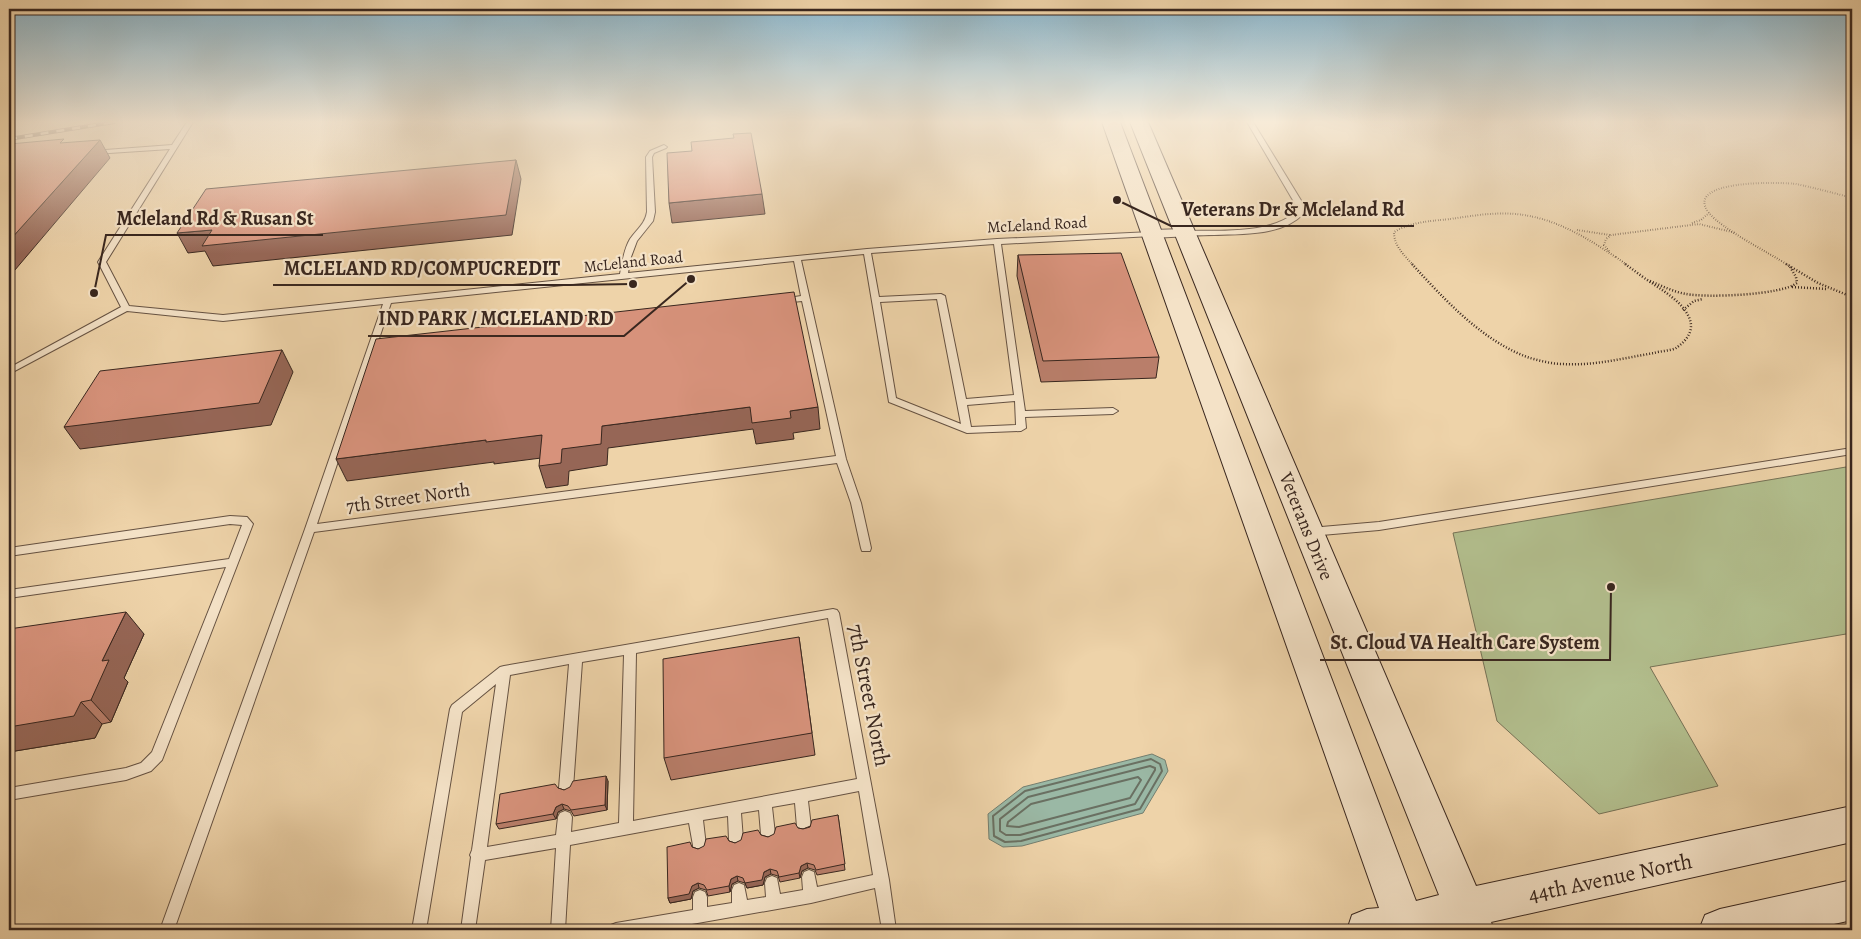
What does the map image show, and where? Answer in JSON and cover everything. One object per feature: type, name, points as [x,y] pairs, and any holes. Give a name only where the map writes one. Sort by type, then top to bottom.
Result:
[{"type":"main road","points":[[1127,166],[1393,928]]},
{"type":"main road","name":"Veterans Drive","points":[[1157,166],[1470,919]]},
{"type":"main road","name":"44th Avenue North","points":[[1393,928],[1470,919],[1852,824]]},
{"type":"main road","points":[[1720,930],[1852,900]]},
{"type":"street","points":[[1152,234],[1185,233]]},
{"type":"lane","points":[[9,371],[126,308],[102,262],[162,166]]},
{"type":"lane","points":[[624,277],[627,257],[633,241],[648,221],[650,212],[649,166]]},
{"type":"lane","points":[[1185,233],[1262,230],[1294,221],[1300,213],[1298,202],[1276,166]]},
{"type":"lane","name":"McLeland Road","points":[[126,308],[223,318],[867,251],[997,241],[1152,234]]},
{"type":"lane","points":[[867,251],[892,400],[967,430],[1021,428],[1019,398],[997,241]]},
{"type":"lane","points":[[797,259],[841,459],[856,503],[866,548]]},
{"type":"lane","points":[[874,300],[941,296],[967,430]]},
{"type":"lane","points":[[776,301],[806,298]]},
{"type":"lane","points":[[167,930],[310,529],[378,345],[388,301]]},
{"type":"lane","points":[[962,402],[1019,398]]},
{"type":"lane","points":[[1019,414],[1113,411]]},
{"type":"lane","points":[[1309,532],[1378,526],[1852,451]]},
{"type":"lane","name":"7th Street North","points":[[310,529],[841,459]]},
{"type":"lane","points":[[9,552],[230,520],[243,520],[248,524],[156,756],[146,767],[126,774],[9,794]]},
{"type":"lane","points":[[9,594],[233,562]]},
{"type":"lane","name":"7th Street North","points":[[504,671],[833,613],[882,880],[889,930]]},
{"type":"lane","points":[[626,828],[630,648]]},
{"type":"lane","points":[[566,788],[576,658]]},
{"type":"lane","points":[[468,930],[504,671]]},
{"type":"lane","points":[[419,930],[456,709],[504,671]]},
{"type":"lane","points":[[478,856],[865,784]]},
{"type":"lane","points":[[801,796],[804,827]]},
{"type":"lane","points":[[765,802],[768,834]]},
{"type":"lane","points":[[734,808],[736,840]]},
{"type":"lane","points":[[696,815],[699,846]]},
{"type":"lane","points":[[558,930],[565,818]]},
{"type":"lane","points":[[809,877],[811,896]]},
{"type":"lane","points":[[616,930],[811,896],[882,880]]},
{"type":"lane","points":[[772,884],[774,902]]},
{"type":"lane","points":[[739,890],[740,909]]},
{"type":"lane","points":[[700,897],[700,915]]},
{"type":"path","points":[[1835,291],[1718,222],[1709,213],[1705,205],[1706,198],[1710,192],[1718,188],[1771,182],[1795,184],[1852,197]]},
{"type":"path","points":[[1572,229],[1617,258],[1683,310],[1691,319],[1690,337],[1674,349],[1582,364],[1547,363],[1508,346],[1465,317],[1399,249],[1394,238],[1394,232],[1402,226],[1417,222],[1499,214],[1532,217],[1572,229],[1611,235],[1687,224],[1701,220],[1709,213]]},
{"type":"path","points":[[1687,224],[1706,225],[1736,233]]},
{"type":"path","points":[[1611,235],[1606,239],[1604,245],[1617,258]]},
{"type":"path","points":[[1789,265],[1796,277],[1797,283],[1792,287]]},
{"type":"path","points":[[1642,277],[1661,287],[1681,294],[1708,297]]},
{"type":"path","points":[[1683,310],[1694,301],[1708,297],[1792,287],[1823,288],[1852,297]]},
{"type":"green space","points":[[1852,466],[1852,633],[1650,667],[1718,786],[1599,814],[1497,721],[1453,533]]},
{"type":"water","points":[[1152,754],[1165,760],[1168,771],[1143,813],[1022,846],[1003,847],[989,839],[988,814],[1023,787]]},
{"type":"building","points":[[9,166],[77,166],[9,241]]},
{"type":"building","points":[[454,166],[515,166],[506,215],[202,246],[212,230],[177,233],[206,189]]},
{"type":"building","points":[[668,166],[757,166],[762,194],[669,203]]},
{"type":"building","points":[[1121,253],[1159,357],[1043,361],[1018,255]]},
{"type":"building","points":[[794,292],[818,407],[790,411],[791,418],[752,423],[750,407],[602,426],[601,444],[562,449],[561,463],[539,466],[542,435],[486,442],[486,440],[336,459],[376,339]]},
{"type":"building","points":[[282,350],[259,403],[64,427],[100,371]]},
{"type":"building","points":[[126,612],[102,661],[109,660],[91,700],[81,702],[74,716],[9,727],[9,629]]},
{"type":"building","points":[[799,637],[812,733],[664,758],[663,659]]},
{"type":"building","points":[[606,776],[605,805],[571,810],[568,806],[562,804],[556,807],[553,814],[496,824],[500,794],[555,784],[558,788],[564,790],[570,787],[573,781]]},
{"type":"building","points":[[838,815],[845,864],[816,870],[814,865],[807,863],[801,866],[799,873],[779,877],[777,871],[770,869],[764,872],[762,880],[745,883],[743,878],[737,876],[731,879],[729,886],[707,890],[704,885],[698,883],[692,886],[689,894],[668,898],[667,847],[690,842],[692,847],[698,849],[704,846],[706,839],[726,836],[729,841],[735,843],[741,840],[743,833],[758,830],[761,835],[768,837],[774,834],[776,827],[795,823],[798,828],[803,829],[810,827],[812,820]]},
{"type":"place","name":"Veterans Dr & Mcleland Rd","points":[[1117,200]]},
{"type":"place","name":"IND PARK / MCLELAND RD","points":[[691,279]]},
{"type":"place","name":"MCLELAND RD/COMPUCREDIT","points":[[633,284]]},
{"type":"place","name":"Mcleland Rd & Rusan St","points":[[94,293]]},
{"type":"place","name":"St. Cloud VA Health Care System","points":[[1611,587]]}]
